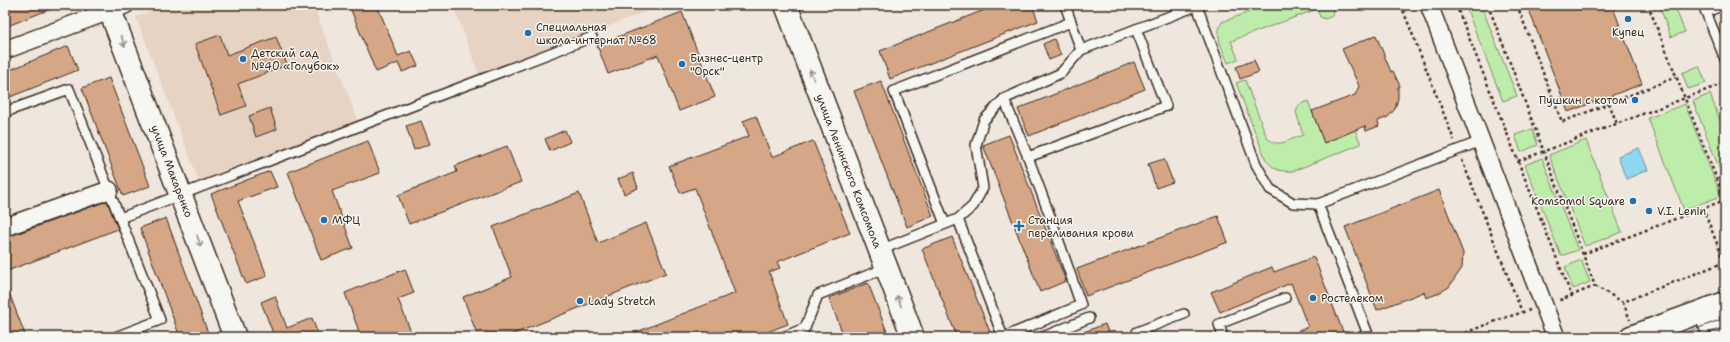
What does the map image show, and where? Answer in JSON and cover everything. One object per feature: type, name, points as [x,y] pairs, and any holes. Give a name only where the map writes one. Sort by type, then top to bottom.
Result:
[{"type":"street","name":"улица Ленинского Комсомола","points":[[786,5],[913,337]]},
{"type":"street","points":[[1429,5],[1556,337]]},
{"type":"street","points":[[5,50],[115,7]]},
{"type":"street","name":"улица Макаренко","points":[[115,7],[182,195],[235,337]]},
{"type":"street","points":[[5,227],[109,190]]},
{"type":"street","points":[[1631,337],[1675,330],[1704,311],[1725,303]]},
{"type":"street","points":[[1704,311],[1715,337]]},
{"type":"lane","points":[[1065,5],[1081,50]]},
{"type":"lane","points":[[1724,5],[1705,9],[1725,59]]},
{"type":"lane","points":[[783,337],[805,328],[818,295],[945,224],[958,219],[973,206],[983,188],[976,145],[984,120],[1004,99],[1061,73],[1081,50],[1198,6],[1256,164],[1270,188],[1293,203],[1318,204],[1482,141]]},
{"type":"lane","points":[[945,224],[894,91],[1071,22]]},
{"type":"lane","points":[[1028,157],[1166,106],[1136,29]]},
{"type":"lane","points":[[120,218],[592,37]]},
{"type":"lane","points":[[5,112],[70,89],[160,320],[115,337]]},
{"type":"lane","points":[[958,219],[1004,337],[1081,305],[1028,157],[1004,99]]},
{"type":"lane","points":[[1318,204],[1369,337]]},
{"type":"lane","points":[[1223,337],[1219,324],[1285,298]]},
{"type":"lane","points":[[1139,337],[1137,332],[1184,314]]},
{"type":"lane","points":[[1043,337],[1089,318]]},
{"type":"path","points":[[1456,5],[1572,297]]},
{"type":"path","points":[[1488,5],[1595,286],[1623,302],[1725,262],[1703,208]]},
{"type":"path","points":[[1517,5],[1562,122],[1676,77]]},
{"type":"path","points":[[1583,254],[1725,200],[1648,5]]},
{"type":"path","points":[[1518,161],[1725,83]]},
{"type":"path","points":[[1610,103],[1617,124]]},
{"type":"path","points":[[1454,337],[1501,319],[1572,297],[1595,286]]},
{"type":"shaded area","name":"Детский сад №40 «Голубок»","points":[[167,5],[313,5],[359,123],[200,184],[136,17]]},
{"type":"shaded area","name":"Специальная школа-интернат №68","points":[[453,5],[662,5],[480,77]]},
{"type":"green space","points":[[1268,5],[1331,5],[1333,10],[1332,16],[1325,19],[1320,17],[1317,9],[1231,41],[1238,59],[1228,63],[1219,37],[1222,22]]},
{"type":"green space","points":[[1465,5],[1481,5],[1517,96],[1503,101]]},
{"type":"green space","points":[[1659,5],[1674,5],[1685,32],[1671,37]]},
{"type":"green space","points":[[1699,66],[1706,83],[1688,89],[1682,73]]},
{"type":"green space","points":[[1245,80],[1267,138],[1274,143],[1282,143],[1303,135],[1296,112],[1299,105],[1308,101],[1324,143],[1355,130],[1361,144],[1293,171],[1281,171],[1275,168],[1266,160],[1236,83]]},
{"type":"green space","points":[[1710,94],[1725,134],[1725,183],[1693,101]]},
{"type":"green space","points":[[1685,104],[1721,196],[1684,210],[1648,118]]},
{"type":"green space","points":[[1532,129],[1538,145],[1521,152],[1515,135]]},
{"type":"green space","points":[[1586,140],[1622,232],[1585,246],[1549,155]]},
{"type":"green space","points":[[1542,158],[1578,250],[1561,256],[1525,165]]},
{"type":"green space","points":[[1581,260],[1590,282],[1573,289],[1565,267]]},
{"type":"water","points":[[1639,148],[1648,170],[1626,179],[1618,156]]},
{"type":"building","points":[[5,5],[58,5],[58,6],[5,27]]},
{"type":"building","points":[[349,5],[377,5],[398,56],[411,51],[418,66],[402,72],[398,63],[376,72]]},
{"type":"building","points":[[997,5],[1032,5],[1038,21],[890,79],[880,51]]},
{"type":"building","points":[[1527,5],[1612,5],[1642,84],[1568,112]]},
{"type":"building","name":"Бизнес-центр \"Орск\"","points":[[682,12],[715,97],[679,111],[658,55],[608,74],[597,45]]},
{"type":"building","points":[[220,35],[227,55],[276,37],[287,65],[238,84],[246,106],[221,115],[195,44]]},
{"type":"building","points":[[1376,35],[1391,72],[1393,71],[1400,86],[1398,87],[1398,98],[1395,109],[1388,117],[1378,121],[1379,126],[1366,131],[1365,126],[1324,143],[1312,111],[1355,95],[1359,86],[1342,49]]},
{"type":"building","points":[[1054,39],[1061,55],[1049,60],[1043,44]]},
{"type":"building","points":[[68,46],[78,70],[5,99],[5,72]]},
{"type":"building","points":[[1254,60],[1259,72],[1240,79],[1236,67]]},
{"type":"building","points":[[1134,62],[1145,89],[1029,136],[1018,109]]},
{"type":"building","points":[[109,78],[150,186],[123,196],[82,88]]},
{"type":"building","points":[[881,81],[933,216],[907,227],[854,91]]},
{"type":"building","points":[[270,108],[277,129],[256,137],[249,116]]},
{"type":"building","points":[[756,116],[772,157],[813,141],[850,233],[777,262],[780,268],[769,272],[788,324],[754,337],[624,337],[735,293],[695,188],[680,193],[669,166],[749,136],[743,121]]},
{"type":"building","points":[[421,121],[430,144],[414,150],[406,126]]},
{"type":"building","points":[[565,130],[570,142],[550,151],[545,139]]},
{"type":"building","points":[[1009,135],[1066,281],[1040,292],[983,145]]},
{"type":"building","name":"МФЦ","points":[[368,141],[380,173],[332,191],[353,248],[321,260],[288,172]]},
{"type":"building","points":[[507,146],[521,182],[409,224],[398,195],[457,172],[455,166]]},
{"type":"building","points":[[1164,159],[1173,182],[1156,188],[1148,164]]},
{"type":"building","points":[[270,171],[277,187],[238,201],[267,276],[246,284],[211,194]]},
{"type":"building","points":[[633,173],[638,188],[624,194],[618,179]]},
{"type":"building","points":[[1439,190],[1463,253],[1462,268],[1449,287],[1437,294],[1426,298],[1424,292],[1377,310],[1345,227]]},
{"type":"building","points":[[579,193],[598,243],[646,223],[666,273],[506,337],[478,337],[463,297],[512,277],[493,227]]},
{"type":"building","points":[[107,201],[118,229],[7,271],[5,264],[5,238]]},
{"type":"building","points":[[1218,216],[1228,242],[1086,296],[1077,269]]},
{"type":"building","points":[[166,218],[208,333],[197,337],[180,337],[140,228]]},
{"type":"building","points":[[952,237],[992,337],[957,337],[922,249]]},
{"type":"building","name":"Ростелеком","points":[[1314,257],[1345,337],[1285,337],[1308,327],[1291,283],[1220,312],[1211,292],[1272,267],[1274,272]]},
{"type":"building","points":[[405,269],[414,293],[398,299],[413,337],[361,337],[345,293]]},
{"type":"building","points":[[868,283],[889,337],[844,337],[829,298]]},
{"type":"building","points":[[6,285],[26,337],[5,337]]},
{"type":"building","points":[[275,296],[287,328],[312,318],[319,337],[266,337],[273,333],[261,302]]},
{"type":"building","points":[[1105,324],[1110,337],[1073,337],[1073,336]]},
{"type":"tram line","points":[[1675,337],[1725,318]]},
{"type":"tram line","points":[[1698,337],[1725,327]]},
{"type":"place","name":"Купец","points":[[1628,19]]},
{"type":"place","name":"Специальная школа-интернат №68","points":[[528,33]]},
{"type":"place","name":"Детский сад №40 «Голубок»","points":[[243,59]]},
{"type":"place","name":"Бизнес-центр \"Орск\"","points":[[682,64]]},
{"type":"place","name":"Пушкин с котом","points":[[1635,100]]},
{"type":"place","name":"Komsomol Square","points":[[1633,201]]},
{"type":"place","name":"V.I. Lenin","points":[[1649,211]]},
{"type":"place","name":"МФЦ","points":[[324,220]]},
{"type":"place","name":"Станция переливания крови","points":[[1019,226]]},
{"type":"place","name":"Ростелеком","points":[[1313,298]]},
{"type":"place","name":"Lady Stretch","points":[[580,301]]}]
